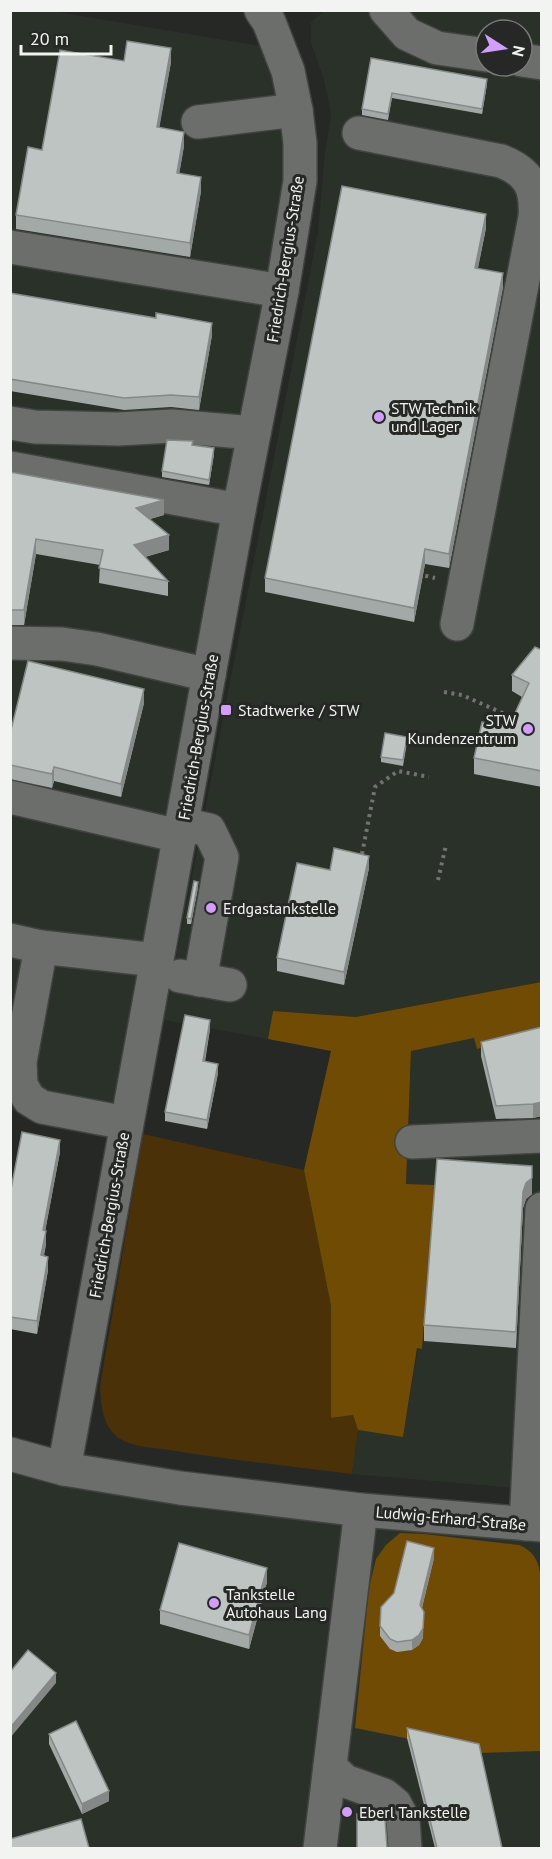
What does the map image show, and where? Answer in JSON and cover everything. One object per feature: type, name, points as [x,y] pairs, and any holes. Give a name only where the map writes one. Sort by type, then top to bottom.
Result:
[{"type":"street","name":"Friedrich-Bergius-Straße","points":[[64,1469],[180,830],[282,291],[300,181],[300,143],[288,71],[261,10]]},
{"type":"street","points":[[386,10],[407,34],[436,48],[474,53]]},
{"type":"street","points":[[198,122],[296,110]]},
{"type":"street","points":[[359,133],[501,161],[515,167],[527,177],[533,189],[536,204],[536,217],[457,624]]},
{"type":"street","points":[[10,247],[282,291]]},
{"type":"street","points":[[10,423],[35,427],[118,429],[172,426],[254,433]]},
{"type":"street","points":[[10,468],[240,510]]},
{"type":"street","points":[[10,643],[62,644],[97,648],[209,675]]},
{"type":"street","points":[[10,797],[180,830],[208,830],[222,857],[215,982],[155,966],[26,943],[20,1062],[21,1085],[29,1099],[42,1107],[126,1123]]},
{"type":"street","points":[[412,1142],[542,1136]]},
{"type":"street","points":[[534,1525],[542,1209]]},
{"type":"street","points":[[10,1454],[64,1469]]},
{"type":"street","points":[[10,1468],[64,1469]]},
{"type":"street","name":"Ludwig-Erhard-Straße","points":[[64,1469],[180,1488],[360,1510],[534,1525]]},
{"type":"street","points":[[320,1848],[360,1510]]},
{"type":"street","points":[[330,1767],[345,1781],[384,1795],[395,1804],[403,1819],[405,1848]]},
{"type":"path","points":[[407,572],[465,584]]},
{"type":"path","points":[[444,692],[462,695],[519,720]]},
{"type":"path","points":[[362,854],[375,787],[398,771],[429,777]]},
{"type":"path","points":[[438,880],[446,845]]},
{"type":"shaded area","points":[[46,10],[260,46],[275,76],[282,124],[284,182],[277,247],[110,1133],[11,1110],[10,11]]},
{"type":"shaded area","points":[[324,11],[541,11],[541,982],[356,1017],[273,1011],[268,1039],[164,1020],[318,232],[325,152],[331,114],[324,80],[311,43],[311,22]]},
{"type":"shaded area","points":[[541,982],[541,1035],[477,1049],[474,1038],[411,1051],[406,1184],[435,1185],[422,1349],[417,1348],[403,1437],[358,1430],[353,1415],[331,1418],[331,1306],[304,1170],[331,1051],[268,1039],[273,1011],[356,1017]]},
{"type":"shaded area","points":[[541,1035],[541,1490],[352,1474],[358,1430],[403,1436],[418,1348],[422,1349],[435,1185],[406,1184],[411,1051],[474,1037],[477,1049]]},
{"type":"shaded area","points":[[143,1134],[304,1170],[331,1306],[331,1418],[353,1415],[358,1430],[352,1474],[144,1447],[120,1439],[109,1428],[102,1408],[100,1386]]},
{"type":"shaded area","points":[[11,1468],[541,1536],[541,1848],[11,1848]]},
{"type":"shaded area","points":[[400,1533],[519,1545],[535,1558],[541,1577],[541,1751],[479,1753],[355,1728],[369,1588],[376,1559],[386,1545]]},
{"type":"building","points":[[127,41],[171,48],[157,127],[184,132],[177,173],[201,177],[190,243],[16,215],[28,147],[42,150],[60,50],[124,61]]},
{"type":"building","points":[[371,58],[487,79],[482,109],[392,93],[388,114],[362,109]]},
{"type":"building","name":"STW Technik und Lager","points":[[342,186],[486,214],[475,268],[503,273],[449,554],[425,549],[414,608],[265,578]]},
{"type":"building","points":[[10,293],[156,318],[156,313],[212,323],[199,397],[171,395],[124,398],[10,379]]},
{"type":"building","points":[[167,440],[193,441],[192,445],[214,448],[209,480],[162,471]]},
{"type":"building","points":[[10,472],[164,500],[136,508],[169,535],[134,545],[168,581],[99,568],[103,550],[36,539],[24,610],[10,610]]},
{"type":"building","name":"STW Kundenzentrum","points":[[535,647],[542,650],[542,771],[474,758],[482,722],[509,726],[529,683],[512,675]]},
{"type":"building","points":[[28,661],[144,689],[121,784],[54,767],[52,774],[10,765],[10,734]]},
{"type":"building","points":[[385,733],[407,737],[403,760],[381,757]]},
{"type":"building","points":[[334,848],[369,856],[344,972],[277,958],[297,863],[330,870]]},
{"type":"building","points":[[194,881],[198,882],[191,919],[187,918]]},
{"type":"building","points":[[185,1015],[210,1020],[203,1061],[218,1064],[207,1120],[165,1112]]},
{"type":"building","points":[[542,1027],[542,1102],[496,1106],[481,1042]]},
{"type":"building","points":[[22,1132],[60,1140],[43,1230],[46,1231],[41,1255],[48,1257],[37,1321],[10,1317],[10,1194]]},
{"type":"building","points":[[437,1159],[532,1166],[532,1178],[526,1183],[523,1192],[516,1332],[424,1325]]},
{"type":"building","points":[[407,1541],[434,1548],[420,1605],[424,1612],[423,1628],[412,1640],[397,1642],[390,1639],[380,1626],[381,1607],[394,1593]]},
{"type":"building","name":"Tankstelle Autohaus Lang","points":[[179,1543],[267,1568],[249,1635],[160,1610]]},
{"type":"building","points":[[28,1650],[56,1673],[10,1728],[10,1672]]},
{"type":"building","points":[[76,1721],[109,1791],[82,1804],[49,1734]]},
{"type":"building","points":[[407,1728],[479,1744],[502,1848],[437,1848]]},
{"type":"building","points":[[357,1814],[382,1814],[385,1819],[387,1848],[357,1848]]},
{"type":"building","points":[[81,1819],[89,1848],[10,1848],[10,1839]]},
{"type":"place","name":"STW Technik und Lager","points":[[379,417]]},
{"type":"place","name":"Stadtwerke / STW","points":[[226,710]]},
{"type":"place","name":"STW Kundenzentrum","points":[[528,729]]},
{"type":"place","name":"Erdgastankstelle","points":[[211,908]]},
{"type":"place","name":"Tankstelle Autohaus Lang","points":[[214,1603]]},
{"type":"place","name":"Eberl Tankstelle","points":[[347,1812]]}]
